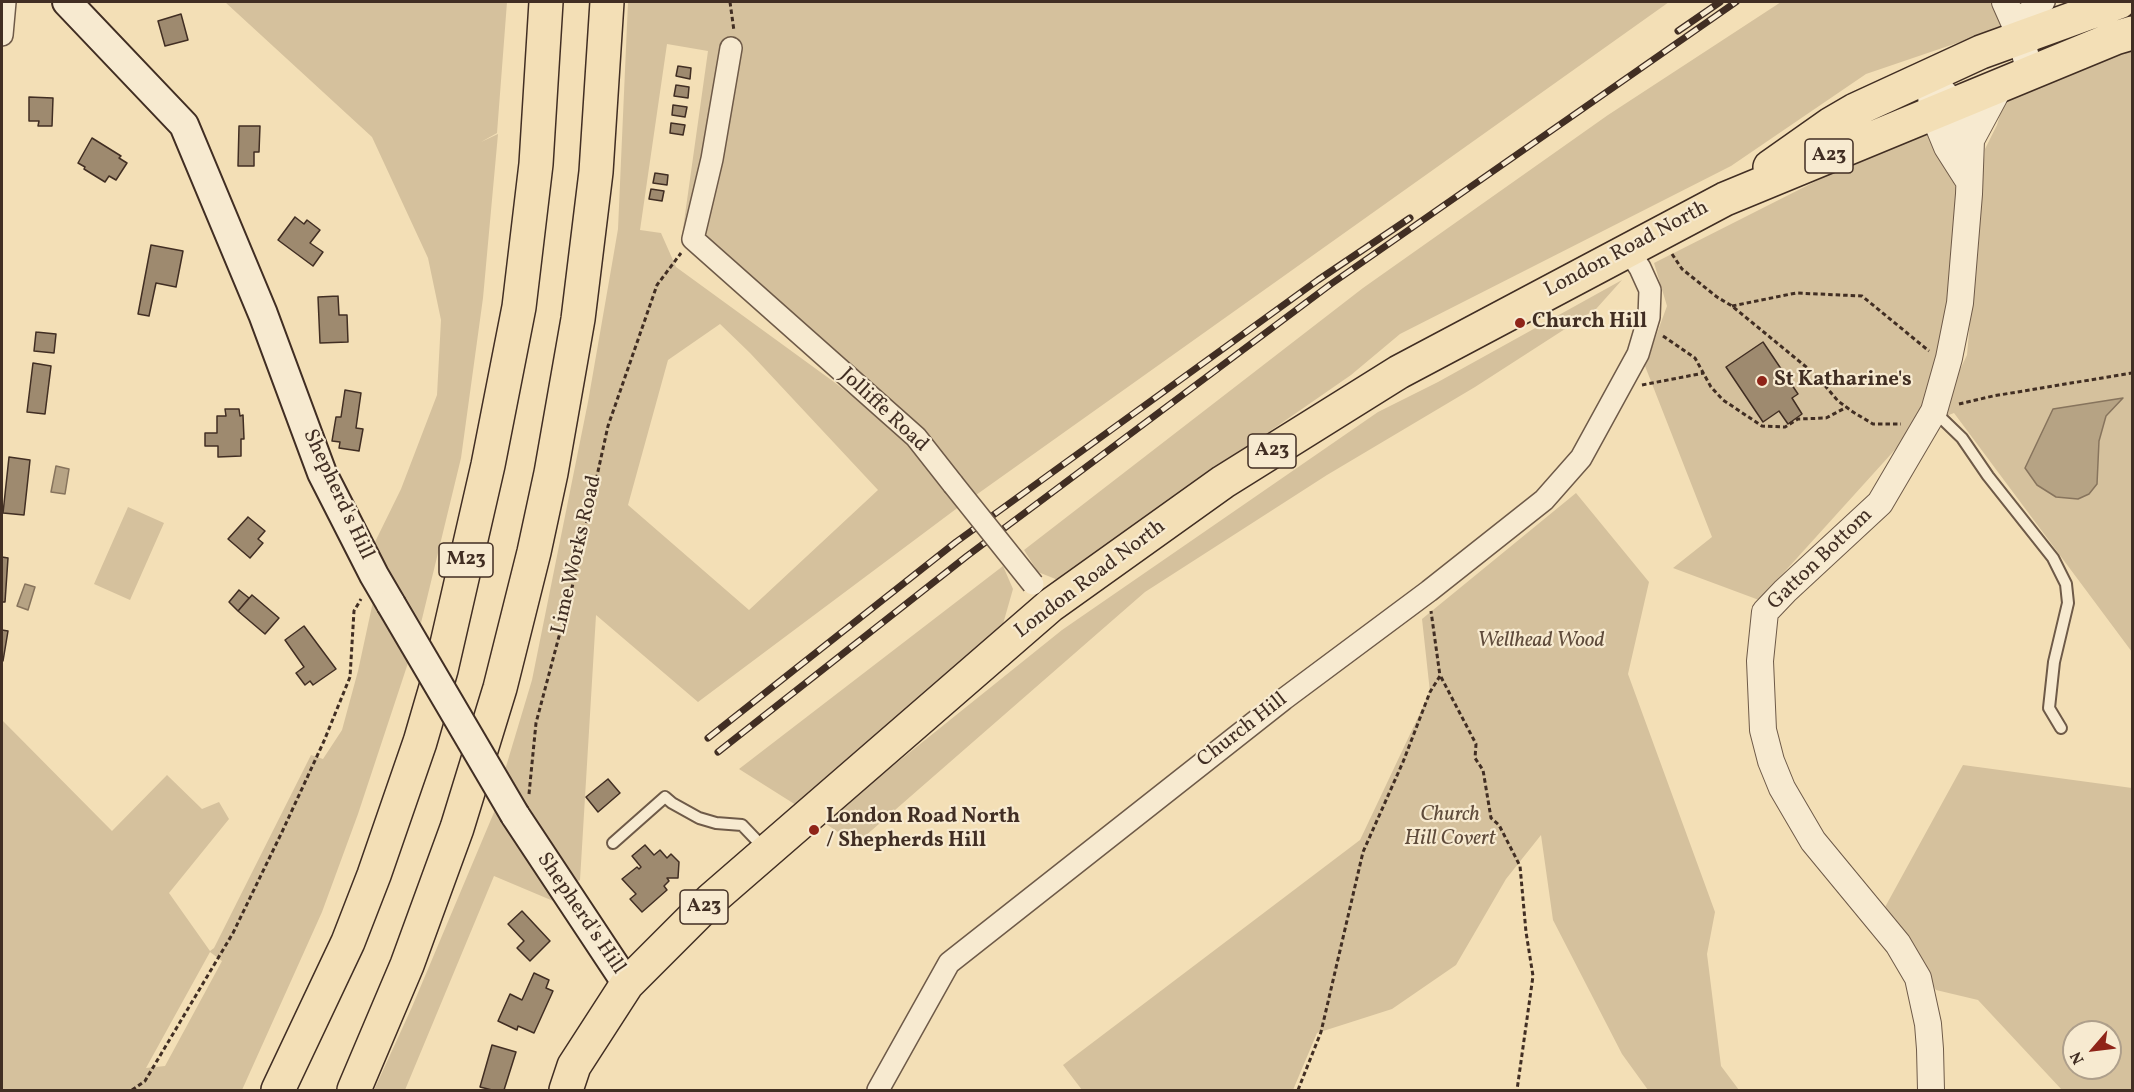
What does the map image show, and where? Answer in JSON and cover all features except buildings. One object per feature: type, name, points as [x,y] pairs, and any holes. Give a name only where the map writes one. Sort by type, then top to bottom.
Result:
[{"type":"main road","name":"Shepherd's Hill","points":[[67,2],[184,125],[263,314],[322,473],[374,575],[520,823],[627,984]]},
{"type":"main road","name":"M23","points":[[278,1090],[348,942],[416,753],[441,670],[488,465],[519,307],[536,164],[546,2]]},
{"type":"main road","points":[[354,1090],[407,965],[457,828],[500,688],[534,552],[555,452],[581,298],[596,172],[607,2]]},
{"type":"main road","name":"London Road North","points":[[1725,200],[1831,124],[1855,110],[1981,52],[2013,19],[2119,2]]},
{"type":"main road","name":"London Road North","points":[[566,1090],[574,1066],[627,984],[712,899],[1042,594],[1399,372],[1725,200],[2115,38],[2133,33]]},
{"type":"street","points":[[2,35],[5,2]]},
{"type":"street","points":[[2030,73],[2013,19],[2044,2]]},
{"type":"street","points":[[693,239],[712,159],[732,48]]},
{"type":"street","points":[[1930,76],[1944,109],[1971,140],[2000,86]]},
{"type":"street","points":[[1944,109],[1947,147],[1968,180]]},
{"type":"street","name":"Gatton Bottom","points":[[1931,1090],[1930,1041],[1918,978],[1898,944],[1813,841],[1782,788],[1771,761],[1764,730],[1760,661],[1766,612],[1785,591],[1880,502],[1934,411],[1949,358],[1960,303],[1971,140]]},
{"type":"street","name":"Jolliffe Road","points":[[693,239],[916,437],[1042,594]]},
{"type":"street","name":"Church Hill","points":[[878,1090],[949,963],[1275,706],[1429,591],[1544,501],[1581,458],[1638,354],[1649,316],[1650,290],[1640,268],[1628,250]]},
{"type":"lane","points":[[1934,411],[1962,438],[1988,476],[2053,558],[2066,584],[2068,603],[2054,662],[2049,708],[2061,728]]},
{"type":"lane","points":[[613,843],[665,797],[699,818],[716,823],[742,825],[766,851]]},
{"type":"path","points":[[730,2],[735,26]]},
{"type":"path","name":"Lime Works Road","points":[[520,823],[536,723],[574,580],[608,426],[657,285],[693,239]]},
{"type":"path","points":[[1670,249],[1682,269],[1732,306],[1816,375],[1838,401],[1873,424],[1903,424]]},
{"type":"path","points":[[1732,306],[1796,293],[1862,296],[1931,353]]},
{"type":"path","points":[[1646,326],[1695,358],[1711,387],[1723,400],[1762,426],[1785,427],[1798,419],[1826,418],[1847,407]]},
{"type":"path","points":[[1620,388],[1704,373]]},
{"type":"path","points":[[1934,411],[1993,396],[2133,373]]},
{"type":"path","points":[[132,1090],[145,1081],[233,933],[324,741],[350,677],[354,611],[374,575]]},
{"type":"path","points":[[1429,591],[1440,676],[1476,744],[1475,758],[1483,770],[1491,818],[1499,825],[1520,866],[1533,976],[1516,1090]]},
{"type":"path","points":[[1298,1090],[1321,1032],[1363,852],[1403,762],[1430,692],[1440,676]]},
{"type":"green space","points":[[225,2],[507,2],[497,133],[481,142],[498,134],[483,298],[461,458],[421,623],[374,544],[401,489],[437,395],[441,320],[428,258],[372,137]]},
{"type":"green space","points":[[628,2],[1669,2],[976,495],[922,428],[698,255],[682,236],[708,51],[667,44],[640,230],[661,233],[676,267],[834,382],[910,441],[960,506],[698,702],[596,615],[580,880],[569,885],[505,770],[532,680],[588,402],[618,229]],"holes":[[[720,324],[878,490],[749,610],[628,505],[668,360]]]},
{"type":"green space","points":[[1781,2],[1991,2],[2004,27],[1866,74],[1731,166],[1400,334],[1351,375],[1058,580],[1038,572],[1024,550],[1363,288],[1608,115]]},
{"type":"green space","points":[[2132,48],[2132,652],[1954,413],[1936,420],[1967,355],[1985,149],[1997,125],[2006,95]],"holes":[[[2122,399],[2106,416],[2099,441],[2097,484],[2053,409]]]},
{"type":"green space","points":[[1927,125],[1940,160],[1957,189],[1950,351],[1911,432],[1759,600],[1673,568],[1712,537],[1645,366],[1667,306],[1654,263]]},
{"type":"green space","points":[[1622,280],[1596,309],[1475,387],[1327,475],[1145,592],[856,844],[823,822],[1062,630],[1378,412],[1438,382]]},
{"type":"green space","points":[[1576,493],[1649,582],[1628,674],[1715,912],[1707,954],[1721,1066],[1739,1090],[1648,1090],[1622,1054],[1553,920],[1541,835],[1506,879],[1456,965],[1392,1009],[1317,1033],[1293,1090],[1082,1090],[1063,1065],[1360,840],[1430,692],[1422,619]]},
{"type":"green space","points":[[128,507],[164,523],[130,600],[94,584]]},
{"type":"green space","points":[[1003,566],[1013,589],[1001,631],[796,805],[739,769]]},
{"type":"green space","points":[[374,597],[408,663],[358,814],[322,912],[242,1090],[2,1090],[2,720],[112,831],[167,775],[202,809],[219,802],[229,819],[169,893],[210,951],[214,948],[311,755],[323,759],[342,730]],"holes":[[[210,952],[222,961],[165,1066],[146,1068]]]},
{"type":"green space","points":[[1963,765],[2132,788],[2132,1090],[2062,1090],[1978,1000],[1936,990],[1884,909]]},
{"type":"green space","points":[[495,810],[558,903],[494,876],[405,1090],[374,1090],[412,1007]]},
{"type":"shaded area","points":[[2123,398],[2106,416],[2099,441],[2097,484],[2089,494],[2078,499],[2056,497],[2037,485],[2025,468],[2053,409]]},
{"type":"shaded area","points":[[56,466],[69,469],[65,494],[51,492]]},
{"type":"shaded area","points":[[25,584],[35,587],[28,610],[17,606]]},
{"type":"railway","points":[[1678,31],[1720,2]]},
{"type":"railway","points":[[718,752],[967,556],[1331,284],[1736,2]]},
{"type":"railway","points":[[708,738],[956,542],[1318,280],[1410,218]]},
{"type":"place","name":"Church Hill","points":[[1520,323]]},
{"type":"place","name":"St Katharine's","points":[[1762,381]]},
{"type":"place","name":"London Road North / Shepherds Hill","points":[[814,830]]},
{"type":"park label","name":"Wellhead Wood","points":[[1541,642]]},
{"type":"park label","name":"Church Hill Covert","points":[[1450,828]]}]
